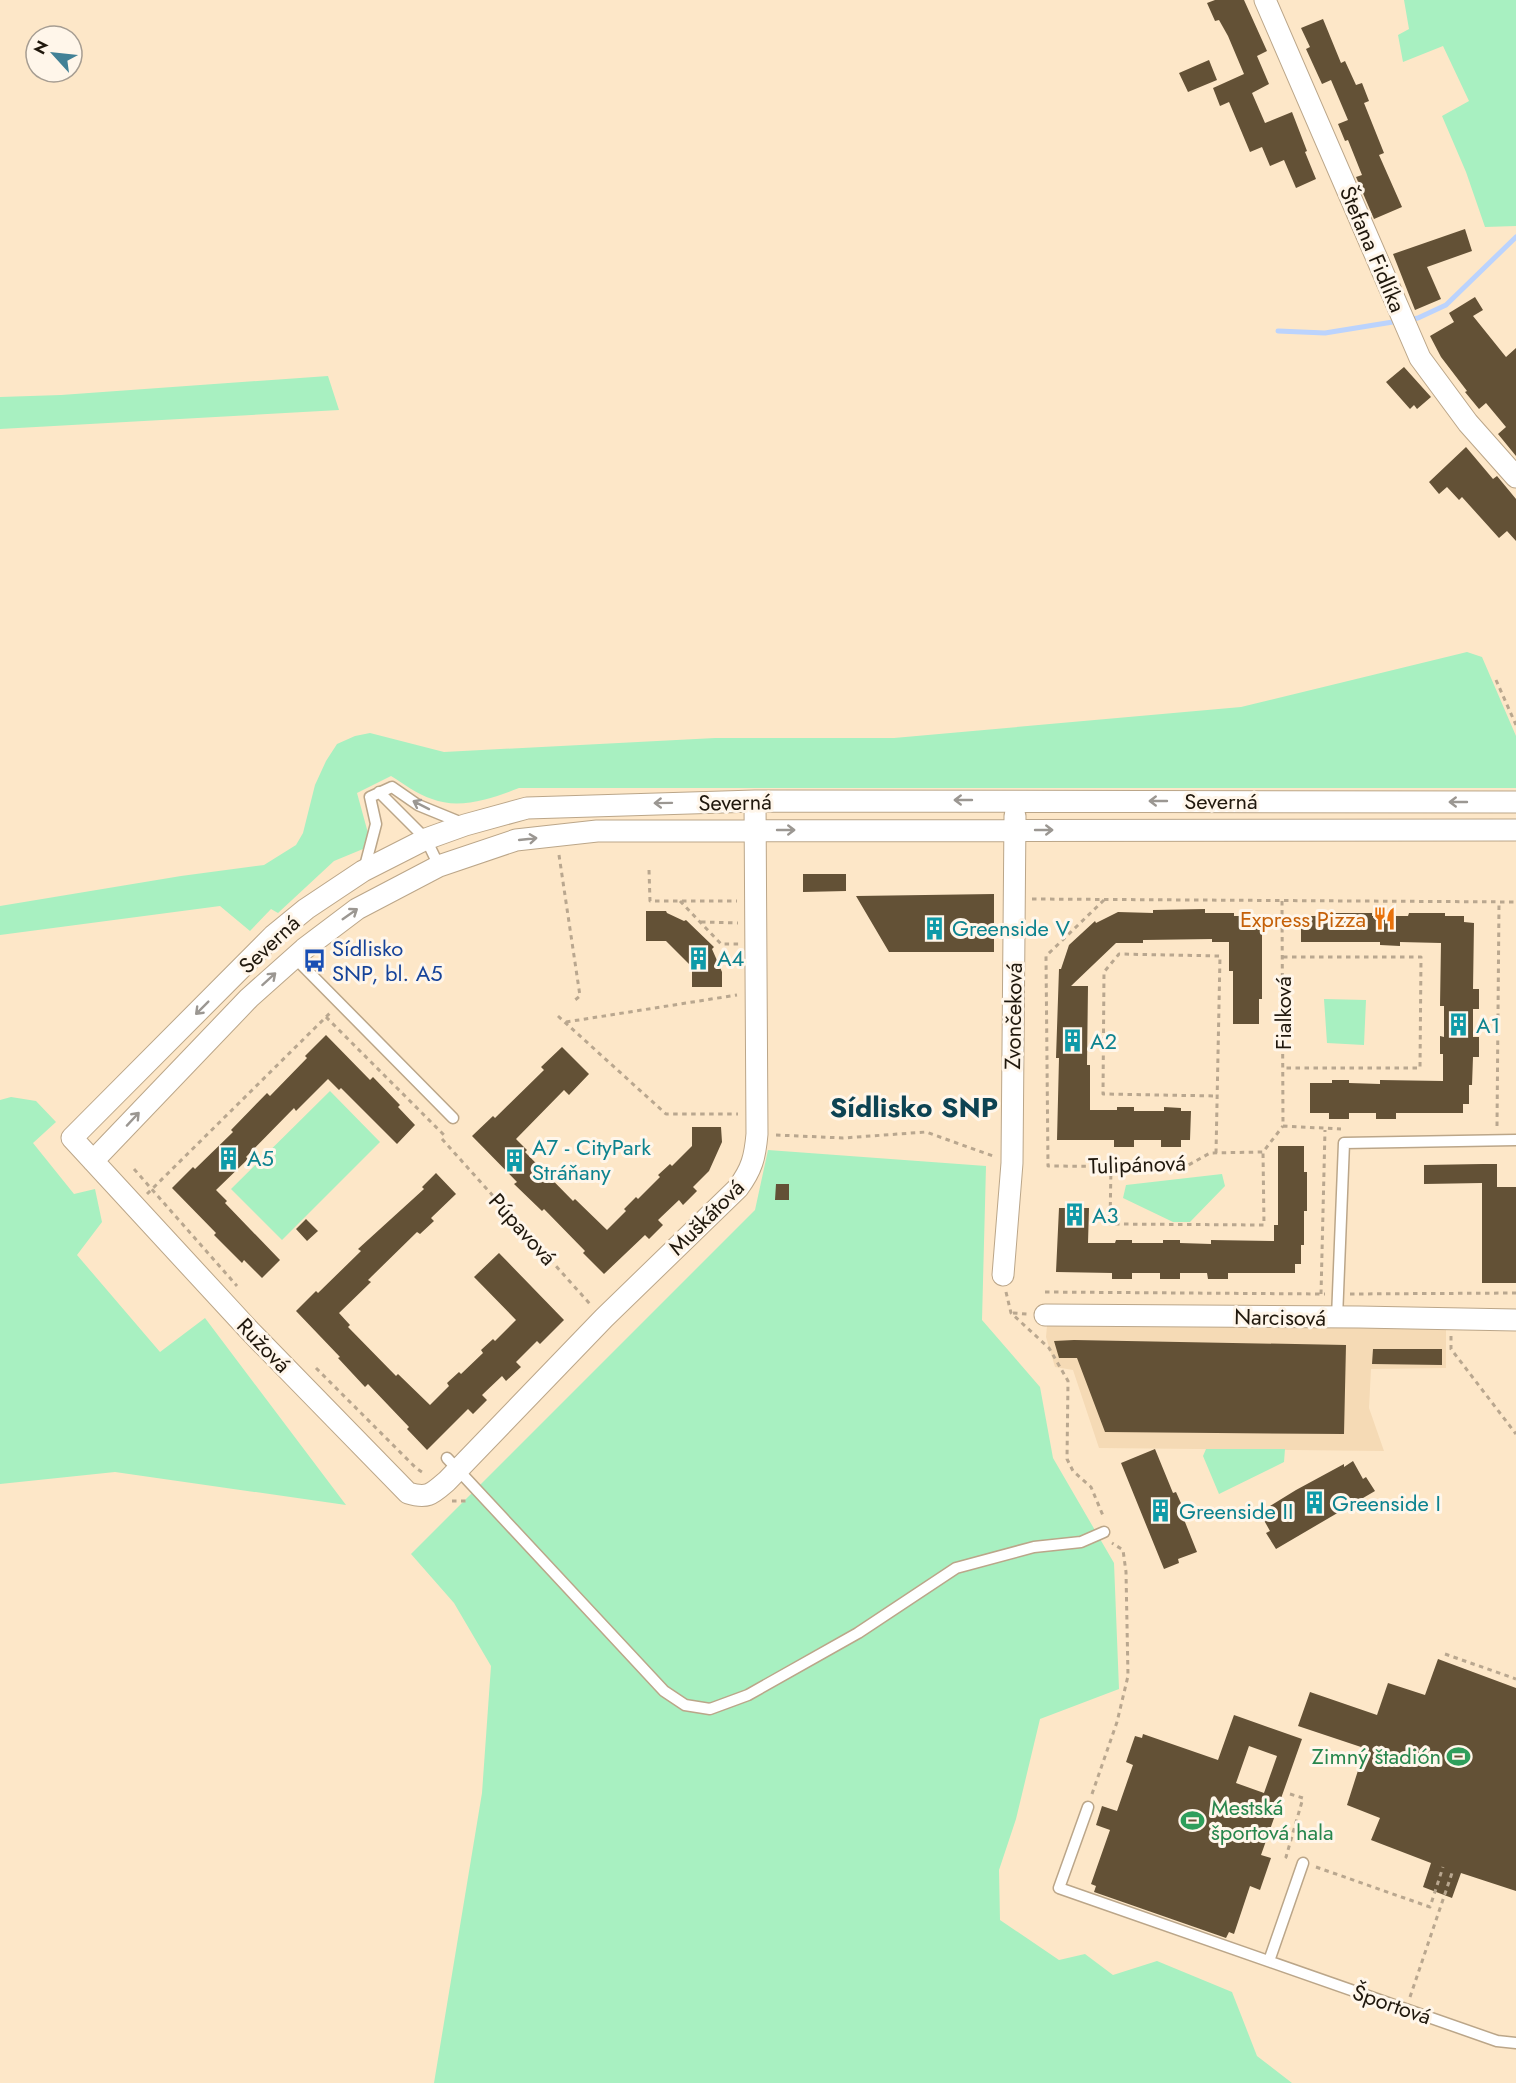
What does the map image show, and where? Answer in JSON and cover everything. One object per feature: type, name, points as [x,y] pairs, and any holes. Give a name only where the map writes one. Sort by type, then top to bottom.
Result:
[{"type":"street","name":"Štefana Fidlíka","points":[[1265,0],[1420,358],[1468,423],[1516,477]]},
{"type":"street","name":"Zvončeková","points":[[1003,1275],[1012,1163],[1015,800]]},
{"type":"street","name":"Severná","points":[[72,1138],[273,936],[323,897],[363,871],[426,839],[465,825],[527,808],[755,801],[1516,802]]},
{"type":"street","name":"Muškátová","points":[[446,1476],[738,1188],[749,1173],[755,1156],[757,1124],[755,801]]},
{"type":"street","name":"Severná","points":[[93,1161],[225,1022],[294,957],[357,909],[439,866],[516,840],[597,831],[1516,831]]},
{"type":"street","points":[[273,936],[294,957]]},
{"type":"street","name":"Ružová","points":[[72,1138],[249,1330],[408,1493],[421,1497],[446,1476]]},
{"type":"street","name":"Narcisová","points":[[1045,1315],[1516,1320]]},
{"type":"lane","points":[[363,871],[376,824],[370,797],[379,792],[392,787],[418,805],[465,825]]},
{"type":"lane","points":[[379,792],[426,839],[439,866]]},
{"type":"lane","points":[[294,957],[453,1118]]},
{"type":"lane","points":[[1337,1318],[1344,1143],[1516,1140]]},
{"type":"lane","points":[[446,1476],[486,1499],[566,1588],[664,1691],[685,1705],[710,1709],[748,1695],[858,1633],[956,1568],[1034,1547],[1081,1542],[1104,1532]]},
{"type":"lane","name":"Športová","points":[[1088,1807],[1059,1888],[1497,2041],[1516,2043]]},
{"type":"lane","points":[[1269,1961],[1302,1863]]},
{"type":"path","points":[[1496,680],[1516,725]]},
{"type":"path","points":[[556,836],[580,996],[575,1000]]},
{"type":"path","points":[[649,870],[650,901],[755,901]]},
{"type":"path","points":[[1015,899],[1516,902]]},
{"type":"path","name":"Tulipánová","points":[[1104,900],[1046,956],[1048,1166],[1185,1167],[1196,1163],[1210,1153],[1263,1152]]},
{"type":"path","points":[[680,901],[721,944],[756,945]]},
{"type":"path","name":"Fialková","points":[[1263,1152],[1283,1126],[1282,901]]},
{"type":"path","points":[[1497,1140],[1499,903]]},
{"type":"path","points":[[701,922],[756,923]]},
{"type":"path","points":[[1216,1153],[1220,956],[1119,954],[1104,972],[1103,1094],[1217,1096]]},
{"type":"path","points":[[1283,957],[1420,957],[1420,1068],[1283,1068]]},
{"type":"path","points":[[564,1023],[756,992]]},
{"type":"path","points":[[135,1206],[340,1004]]},
{"type":"path","points":[[558,1016],[666,1114],[757,1124],[843,1138],[926,1132],[1012,1163]]},
{"type":"path","name":"Púpavová","points":[[326,1017],[443,1137],[604,1318]]},
{"type":"path","points":[[1322,1294],[1325,1130]]},
{"type":"path","points":[[1111,1167],[1110,1224],[1264,1225],[1263,1152]]},
{"type":"path","points":[[134,1169],[241,1291]]},
{"type":"path","points":[[1045,1292],[1516,1293]]},
{"type":"path","points":[[1451,1319],[1451,1348],[1516,1434]]},
{"type":"path","points":[[314,1367],[424,1474],[446,1476],[448,1501],[486,1499]]},
{"type":"path","points":[[1445,1654],[1516,1679]]},
{"type":"path","points":[[1290,1794],[1303,1798],[1286,1857],[1430,1906],[1443,1867]]},
{"type":"path","points":[[1406,2008],[1453,1870]]},
{"type":"shaded area","points":[[1047,1326],[1446,1328],[1446,1368],[1371,1369],[1369,1408],[1384,1451],[1099,1448],[1073,1370],[1055,1367],[1046,1337]]},
{"type":"green space","points":[[1404,0],[1516,0],[1516,226],[1485,227],[1466,172],[1442,116],[1469,101],[1443,46],[1403,62],[1398,35],[1409,29]]},
{"type":"green space","points":[[328,376],[339,410],[0,429],[0,397],[61,395]]},
{"type":"green space","points":[[1467,652],[1482,657],[1516,736],[1516,788],[519,788],[487,799],[454,803],[426,797],[391,776],[357,793],[368,833],[363,849],[334,861],[278,913],[271,909],[250,931],[220,906],[0,935],[0,906],[181,876],[264,865],[296,845],[303,833],[315,785],[337,744],[355,736],[370,733],[444,752],[715,738],[894,738],[1241,707]]},
{"type":"green space","points":[[1324,999],[1366,1000],[1364,1045],[1327,1043]]},
{"type":"green space","points":[[330,1091],[380,1142],[282,1240],[231,1189]]},
{"type":"green space","points":[[11,1097],[36,1101],[56,1122],[33,1143],[74,1194],[95,1189],[102,1222],[77,1255],[160,1352],[205,1318],[346,1505],[115,1472],[0,1484],[0,1100]]},
{"type":"green space","points":[[768,1150],[986,1166],[982,1320],[1040,1387],[1053,1458],[1114,1563],[1119,1689],[1040,1719],[1016,1819],[999,1870],[1000,1920],[1059,1960],[1085,1954],[1113,1975],[1157,1961],[1232,1992],[1257,2056],[1292,2083],[434,2083],[482,1793],[491,1666],[454,1603],[411,1554],[755,1210]]},
{"type":"green space","points":[[1222,1174],[1225,1186],[1190,1222],[1173,1222],[1123,1198],[1126,1185]]},
{"type":"green space","points":[[1206,1449],[1285,1449],[1284,1462],[1219,1494],[1203,1456]]},
{"type":"building","points":[[1215,0],[1244,0],[1267,51],[1257,56],[1269,84],[1252,93],[1265,123],[1292,112],[1316,179],[1296,188],[1284,160],[1270,166],[1262,147],[1250,152],[1229,102],[1220,106],[1213,88],[1244,74],[1228,36],[1219,20],[1215,21],[1207,3]]},
{"type":"building","points":[[1323,19],[1341,63],[1345,61],[1356,85],[1362,83],[1369,101],[1364,103],[1384,153],[1379,155],[1402,207],[1374,219],[1356,177],[1362,175],[1348,140],[1345,141],[1338,124],[1348,120],[1331,80],[1322,84],[1306,49],[1310,47],[1301,28]]},
{"type":"building","points":[[1209,60],[1217,80],[1188,92],[1179,73]]},
{"type":"building","points":[[1465,229],[1472,251],[1427,267],[1441,299],[1415,310],[1393,254]]},
{"type":"building","points":[[1475,297],[1483,310],[1473,316],[1506,357],[1516,348],[1516,456],[1498,434],[1506,427],[1486,403],[1479,409],[1441,357],[1430,336],[1454,322],[1449,313]]},
{"type":"building","points":[[1404,367],[1431,397],[1417,409],[1414,405],[1410,409],[1386,382]]},
{"type":"building","points":[[1466,447],[1493,479],[1497,476],[1516,499],[1516,541],[1507,531],[1499,538],[1462,497],[1459,500],[1447,487],[1439,494],[1429,482]]},
{"type":"building","points":[[803,874],[846,874],[846,891],[803,892]]},
{"type":"building","name":"Greenside V","points":[[994,894],[994,952],[889,952],[856,896]]},
{"type":"building","name":"A2","points":[[1205,909],[1205,913],[1234,913],[1234,916],[1253,916],[1253,922],[1262,922],[1262,999],[1259,999],[1259,1024],[1233,1024],[1233,971],[1229,971],[1229,942],[1212,942],[1212,939],[1143,940],[1143,943],[1116,943],[1071,986],[1088,986],[1087,1065],[1090,1065],[1090,1110],[1117,1110],[1117,1107],[1134,1107],[1134,1111],[1164,1111],[1164,1107],[1191,1111],[1190,1140],[1181,1140],[1181,1147],[1161,1147],[1161,1140],[1134,1140],[1134,1147],[1114,1147],[1114,1140],[1057,1140],[1059,1058],[1056,1058],[1059,969],[1061,969],[1069,945],[1095,921],[1096,923],[1118,912],[1153,913],[1153,910]]},
{"type":"building","name":"A4","points":[[646,911],[666,911],[686,920],[714,947],[712,949],[722,972],[722,987],[692,987],[692,967],[666,941],[646,941]]},
{"type":"building","name":"A1","points":[[1321,913],[1408,916],[1409,913],[1445,913],[1445,916],[1464,916],[1464,922],[1474,923],[1473,989],[1479,989],[1479,1009],[1473,1009],[1473,1037],[1479,1037],[1479,1057],[1473,1057],[1469,1104],[1463,1104],[1463,1113],[1396,1113],[1396,1119],[1376,1119],[1376,1113],[1349,1113],[1349,1119],[1329,1119],[1329,1113],[1310,1113],[1310,1083],[1332,1083],[1332,1080],[1380,1084],[1380,1080],[1443,1081],[1443,1054],[1440,1054],[1440,1036],[1444,1037],[1444,1006],[1440,1006],[1441,943],[1400,942],[1400,946],[1380,945],[1380,942],[1301,942],[1301,916],[1321,916]]},
{"type":"building","name":"A5","points":[[326,1035],[370,1080],[373,1077],[400,1105],[398,1107],[415,1125],[397,1144],[341,1088],[339,1090],[328,1079],[296,1111],[294,1108],[246,1157],[248,1159],[216,1190],[227,1201],[225,1203],[280,1260],[262,1278],[244,1260],[242,1263],[214,1235],[216,1233],[172,1188],[233,1132],[231,1130],[267,1093],[270,1096]]},
{"type":"building","name":"A7 - CityPark Stráňany","points":[[562,1047],[589,1074],[569,1095],[564,1090],[516,1139],[527,1150],[525,1152],[573,1201],[575,1199],[607,1230],[636,1197],[638,1199],[660,1177],[658,1175],[670,1164],[672,1166],[692,1146],[692,1127],[721,1127],[722,1142],[709,1171],[693,1187],[697,1191],[683,1205],[679,1200],[658,1220],[663,1225],[649,1239],[645,1235],[604,1274],[544,1209],[542,1211],[514,1184],[517,1182],[472,1136],[493,1116],[495,1118],[544,1070],[541,1067]]},
{"type":"building","name":"A3","points":[[1278,1146],[1304,1146],[1307,1211],[1304,1211],[1304,1245],[1301,1245],[1301,1264],[1295,1264],[1295,1273],[1228,1273],[1228,1279],[1208,1279],[1207,1273],[1180,1273],[1180,1279],[1160,1279],[1160,1273],[1132,1273],[1132,1279],[1112,1279],[1112,1273],[1056,1272],[1059,1208],[1089,1208],[1088,1243],[1115,1243],[1116,1240],[1132,1240],[1132,1243],[1163,1243],[1163,1240],[1180,1240],[1180,1243],[1211,1244],[1211,1240],[1274,1241],[1274,1225],[1278,1225]]},
{"type":"building","points":[[1497,1164],[1497,1187],[1516,1187],[1516,1283],[1482,1283],[1482,1183],[1424,1184],[1424,1165]]},
{"type":"building","points":[[436,1173],[456,1194],[431,1218],[434,1221],[420,1234],[417,1232],[368,1280],[371,1282],[339,1313],[350,1325],[348,1327],[396,1376],[398,1374],[430,1405],[449,1386],[447,1383],[459,1372],[461,1374],[483,1353],[481,1350],[493,1339],[495,1341],[516,1320],[474,1277],[499,1253],[564,1320],[540,1344],[537,1341],[516,1362],[521,1367],[506,1381],[502,1376],[482,1395],[487,1400],[473,1414],[468,1409],[427,1450],[407,1429],[409,1427],[368,1384],[365,1387],[296,1311],[316,1291],[318,1293],[361,1251],[358,1249],[424,1189],[422,1187]]},
{"type":"building","points":[[776,1184],[789,1184],[789,1200],[775,1200]]},
{"type":"building","points":[[306,1219],[318,1231],[307,1241],[296,1229]]},
{"type":"building","points":[[1054,1341],[1346,1345],[1344,1434],[1105,1432],[1077,1358],[1059,1358]]},
{"type":"building","points":[[1373,1349],[1442,1349],[1442,1365],[1372,1364]]},
{"type":"building","name":"Greenside II","points":[[1155,1449],[1173,1493],[1176,1492],[1184,1510],[1181,1512],[1197,1552],[1178,1559],[1179,1563],[1164,1569],[1121,1463]]},
{"type":"building","name":"Greenside I","points":[[1353,1461],[1363,1479],[1366,1477],[1375,1491],[1276,1549],[1266,1533],[1270,1531],[1261,1515],[1272,1509],[1270,1506],[1296,1490]]},
{"type":"building","name":"Zimný štadión","points":[[1438,1659],[1516,1688],[1516,1891],[1461,1873],[1452,1898],[1423,1887],[1431,1863],[1371,1840],[1380,1818],[1347,1805],[1362,1758],[1358,1756],[1361,1747],[1298,1726],[1310,1692],[1377,1715],[1388,1683],[1425,1695]]},
{"type":"building","name":"Mestská športová hala","points":[[1234,1715],[1302,1739],[1261,1855],[1271,1858],[1260,1890],[1250,1886],[1234,1934],[1229,1932],[1226,1938],[1094,1892],[1096,1886],[1091,1884],[1110,1830],[1096,1825],[1102,1806],[1117,1811],[1133,1765],[1126,1762],[1135,1736],[1142,1738],[1143,1734],[1218,1760]],"holes":[[[1249,1746],[1277,1756],[1264,1793],[1236,1783]]]},
{"type":"waterway","points":[[1408,320],[1418,318],[1446,305],[1516,237]]},
{"type":"waterway","points":[[1278,331],[1325,333],[1399,321]]},
{"type":"place","name":"Express Pizza","points":[[1384,919]]},
{"type":"place","name":"Greenside V","points":[[934,928]]},
{"type":"place","name":"A4","points":[[699,958]]},
{"type":"place","name":"Sídlisko SNP, bl. A5","points":[[314,961]]},
{"type":"place","name":"A1","points":[[1458,1025]]},
{"type":"place","name":"A2","points":[[1072,1041]]},
{"type":"place","name":"A5","points":[[229,1158]]},
{"type":"place","name":"A7 - CityPark Stráňany","points":[[514,1160]]},
{"type":"place","name":"A3","points":[[1074,1215]]},
{"type":"place","name":"Greenside I","points":[[1314,1503]]},
{"type":"place","name":"Greenside II","points":[[1161,1511]]},
{"type":"place","name":"Zimný štadión","points":[[1459,1756]]},
{"type":"place","name":"Mestská športová hala","points":[[1193,1820]]},
{"type":"district","name":"Sídlisko SNP","points":[[914,1107]]}]
